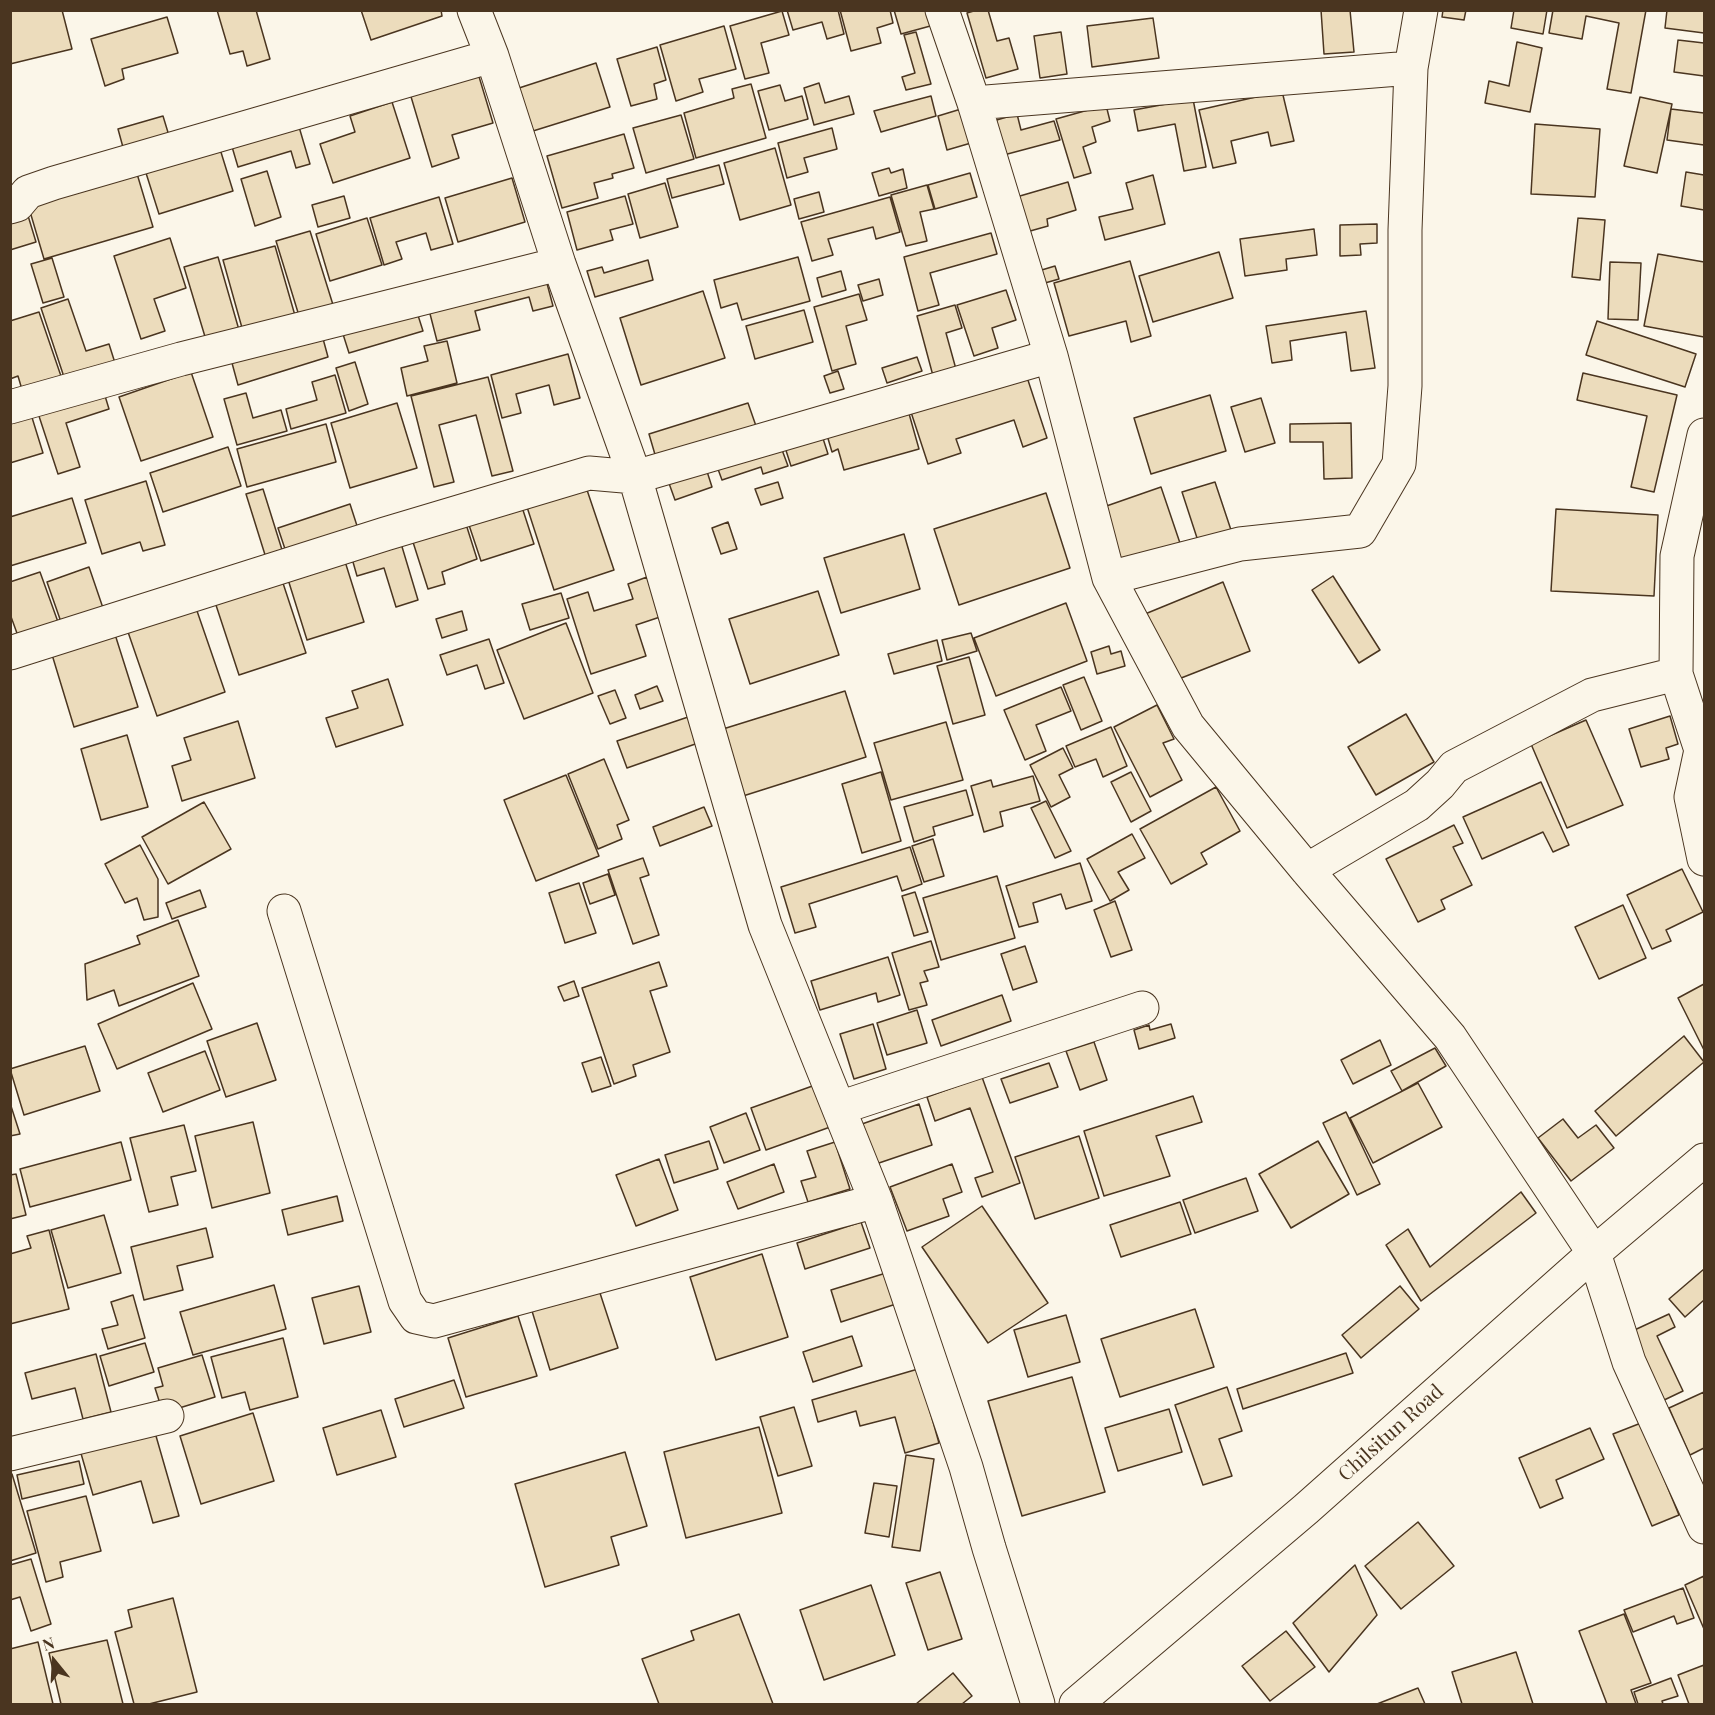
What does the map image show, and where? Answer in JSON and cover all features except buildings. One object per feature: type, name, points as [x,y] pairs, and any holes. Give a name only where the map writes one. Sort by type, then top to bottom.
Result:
[{"type":"street","points":[[474,10],[492,56],[559,264],[635,477],[765,925],[876,1201],[966,1467],[1038,1704]]},
{"type":"street","points":[[942,10],[974,104],[1051,356],[1109,578],[1188,726],[1450,1037],[1594,1253],[1629,1362],[1704,1527]]},
{"type":"street","points":[[1109,578],[1240,544],[1360,531],[1399,464],[1405,386],[1405,230],[1411,68],[1421,10]]},
{"type":"street","points":[[10,207],[17,206],[28,192],[54,183],[492,56]]},
{"type":"street","points":[[974,104],[1411,68]]},
{"type":"street","points":[[10,407],[181,359],[559,264]]},
{"type":"street","points":[[10,653],[589,472],[635,477],[1051,356]]},
{"type":"street","points":[[1704,435],[1677,556],[1676,674],[1703,750],[1691,797],[1704,859]]},
{"type":"street","points":[[1307,870],[1417,805],[1440,784],[1454,767],[1592,695],[1676,674]]},
{"type":"street","points":[[284,910],[405,1301],[416,1317],[434,1321],[876,1201]]},
{"type":"street","points":[[839,1108],[1142,1008]]},
{"type":"street","name":"Chilsitun Road","points":[[1076,1704],[1306,1509],[1594,1253],[1704,1160]]},
{"type":"street","points":[[10,1454],[167,1416]]}]
